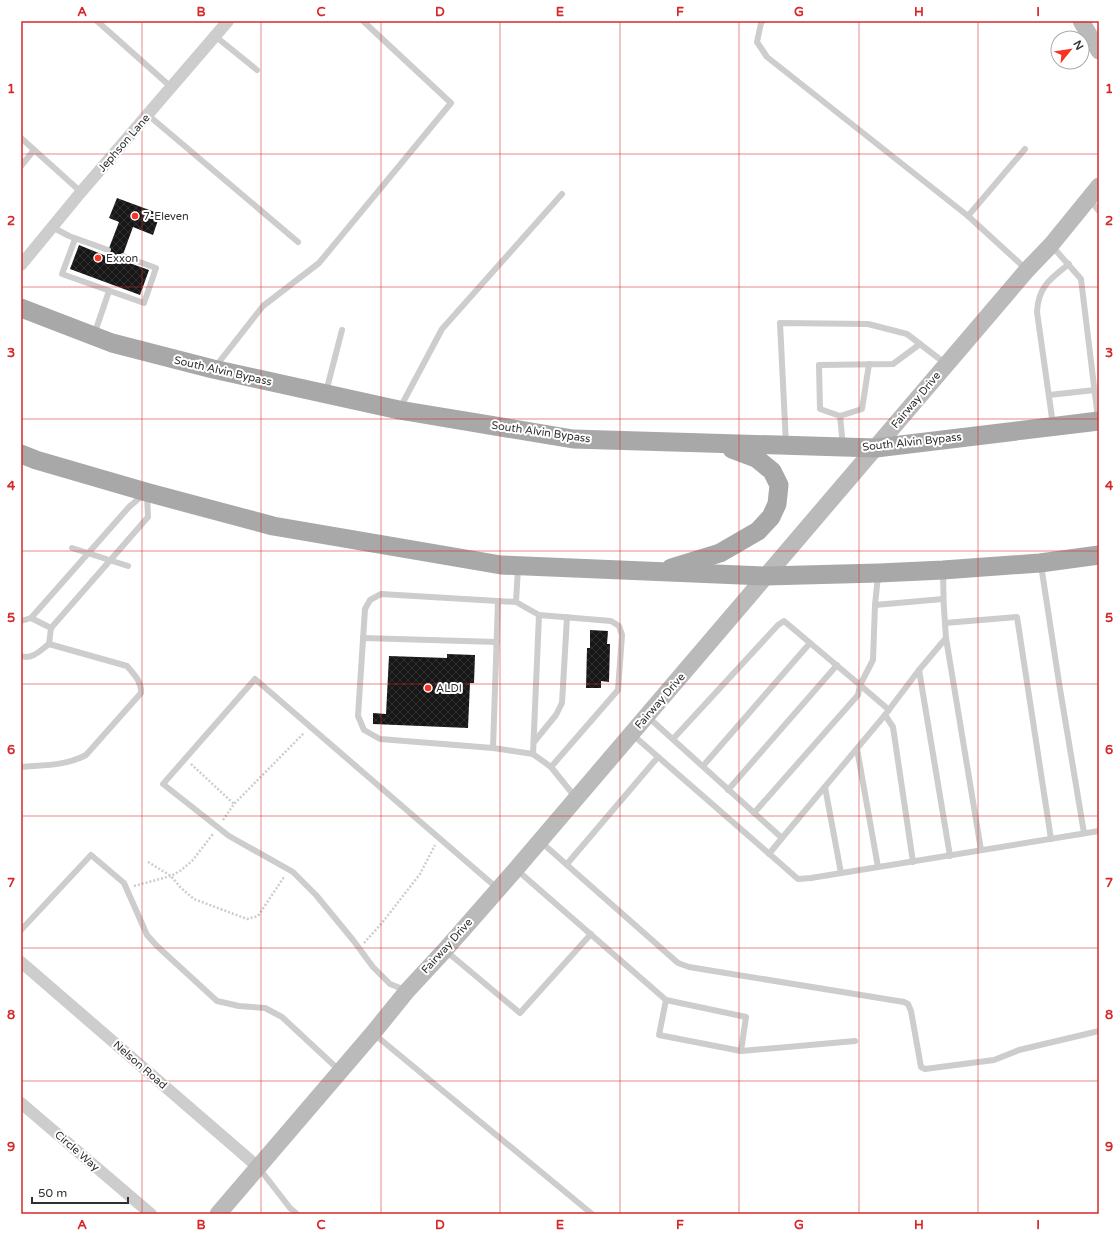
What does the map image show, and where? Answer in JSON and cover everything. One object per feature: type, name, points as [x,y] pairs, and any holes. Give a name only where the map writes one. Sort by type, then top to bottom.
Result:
[{"type":"main road","name":"South Alvin Bypass","points":[[21,308],[112,343],[213,369],[399,410],[574,439],[876,448],[1099,421]]},
{"type":"main road","points":[[656,572],[720,553],[758,530],[771,517],[777,504],[779,485],[772,471],[756,458],[718,443]]},
{"type":"main road","points":[[21,454],[36,460],[146,492],[273,526],[500,565],[766,576],[943,570],[1040,563],[1099,555]]},
{"type":"street","name":"Jephson Lane","points":[[21,265],[81,192],[228,21]]},
{"type":"street","points":[[1080,21],[1099,51]]},
{"type":"street","name":"Fairway Drive","points":[[218,1214],[407,990],[499,889],[1027,270],[1096,199]]},
{"type":"street","name":"Nelson Road","points":[[21,962],[258,1167]]},
{"type":"street","name":"Circle Way","points":[[21,1103],[151,1214]]},
{"type":"lane","points":[[97,21],[171,87]]},
{"type":"lane","points":[[213,369],[263,306],[319,263],[451,103],[363,21]]},
{"type":"lane","points":[[763,21],[761,23],[757,42],[767,57],[968,216],[1027,270]]},
{"type":"lane","points":[[215,36],[257,70]]},
{"type":"lane","points":[[148,115],[298,242]]},
{"type":"lane","points":[[21,138],[81,192]]},
{"type":"lane","points":[[968,216],[1025,149]]},
{"type":"lane","points":[[21,166],[34,150]]},
{"type":"lane","points":[[399,410],[442,330],[562,194]]},
{"type":"lane","points":[[52,227],[94,248],[106,252]]},
{"type":"lane","points":[[75,239],[62,274],[94,285],[128,294],[144,302],[156,268],[138,264],[124,258]]},
{"type":"lane","points":[[1051,245],[1081,279],[1099,421]]},
{"type":"lane","points":[[1053,426],[1037,312],[1037,301],[1046,283],[1068,264]]},
{"type":"lane","points":[[82,281],[84,274]]},
{"type":"lane","points":[[94,285],[97,278]]},
{"type":"lane","points":[[94,336],[113,289]]},
{"type":"lane","points":[[786,446],[780,323],[868,324],[907,334],[946,365]]},
{"type":"lane","points":[[326,394],[342,330]]},
{"type":"lane","points":[[869,364],[862,409],[840,416],[820,409],[819,365],[869,364],[893,364],[920,344]]},
{"type":"lane","points":[[1049,395],[1095,390]]},
{"type":"lane","points":[[840,416],[843,447]]},
{"type":"lane","points":[[21,621],[31,618],[129,508],[146,492]]},
{"type":"lane","points":[[21,656],[25,658],[35,655],[49,644],[51,628],[148,516],[146,492]]},
{"type":"lane","points":[[72,548],[128,566]]},
{"type":"lane","points":[[1040,563],[1084,834]]},
{"type":"lane","points":[[516,602],[518,566]]},
{"type":"lane","points":[[943,570],[942,600],[945,612],[946,638],[981,850]]},
{"type":"lane","points":[[754,813],[858,695],[860,685],[873,660],[879,573]]},
{"type":"lane","points":[[551,767],[618,690],[622,635],[619,626],[612,621],[539,615],[516,602],[381,594],[370,600],[365,609],[358,716],[364,730],[380,739],[493,748],[533,754],[551,767],[577,798]]},
{"type":"lane","points":[[876,605],[942,600]]},
{"type":"lane","points":[[493,748],[498,601]]},
{"type":"lane","points":[[533,754],[539,615]]},
{"type":"lane","points":[[945,622],[1017,616],[1051,839]]},
{"type":"lane","points":[[534,742],[556,715],[562,703],[567,617]]},
{"type":"lane","points":[[31,618],[51,628]]},
{"type":"lane","points":[[673,740],[778,625],[784,621],[860,685],[887,713],[893,727],[913,862]]},
{"type":"lane","points":[[363,638],[497,642]]},
{"type":"lane","points":[[769,854],[887,713],[946,638]]},
{"type":"lane","points":[[703,766],[810,643]]},
{"type":"lane","points":[[21,767],[66,763],[77,760],[86,755],[141,693],[141,686],[133,672],[127,666],[49,644]]},
{"type":"lane","points":[[728,790],[837,665]]},
{"type":"lane","points":[[920,670],[950,856]]},
{"type":"lane","points":[[407,990],[390,984],[373,967],[316,895],[297,876],[229,836],[164,784],[254,679],[499,889]]},
{"type":"lane","points":[[647,716],[782,838]]},
{"type":"lane","points":[[632,734],[798,879],[913,862],[1099,831]]},
{"type":"lane","points":[[857,748],[878,867]]},
{"type":"lane","points":[[567,864],[658,756]]},
{"type":"lane","points":[[825,786],[841,873]]},
{"type":"lane","points":[[540,841],[678,963],[689,967],[908,1004],[911,1011],[921,1067],[925,1069],[994,1060],[1020,1050],[1099,1031]]},
{"type":"lane","points":[[21,930],[91,854],[124,883],[147,935],[157,946],[217,1000],[239,1006],[265,1008],[282,1017],[340,1071]]},
{"type":"lane","points":[[516,869],[666,1000],[746,1017],[741,1051]]},
{"type":"lane","points":[[445,950],[520,1013],[591,934]]},
{"type":"lane","points":[[666,1000],[659,1035],[741,1051],[855,1041]]},
{"type":"lane","points":[[373,1032],[592,1214]]},
{"type":"lane","points":[[258,1167],[290,1208],[297,1214]]},
{"type":"path","points":[[126,888],[171,876],[192,861],[219,827],[234,804],[310,727]]},
{"type":"path","points":[[185,759],[234,804]]},
{"type":"path","points":[[359,948],[382,923],[420,874],[439,838]]},
{"type":"path","points":[[148,862],[171,876],[181,888],[194,899],[247,919],[258,916],[289,870]]},
{"type":"building","name":"Exxon","points":[[117,198],[160,214],[153,235],[133,227],[121,260],[149,270],[140,295],[70,269],[79,245],[106,256],[119,222],[109,218]]},
{"type":"building","points":[[590,630],[608,631],[607,644],[610,644],[609,682],[601,681],[601,688],[586,688],[587,648],[590,648]]},
{"type":"building","points":[[447,654],[475,655],[474,683],[470,683],[468,728],[373,724],[373,713],[386,714],[389,656],[447,658]]},
{"type":"place","name":"7-Eleven","points":[[135,216]]},
{"type":"place","name":"Exxon","points":[[98,258]]},
{"type":"place","name":"ALDI","points":[[428,688]]}]
